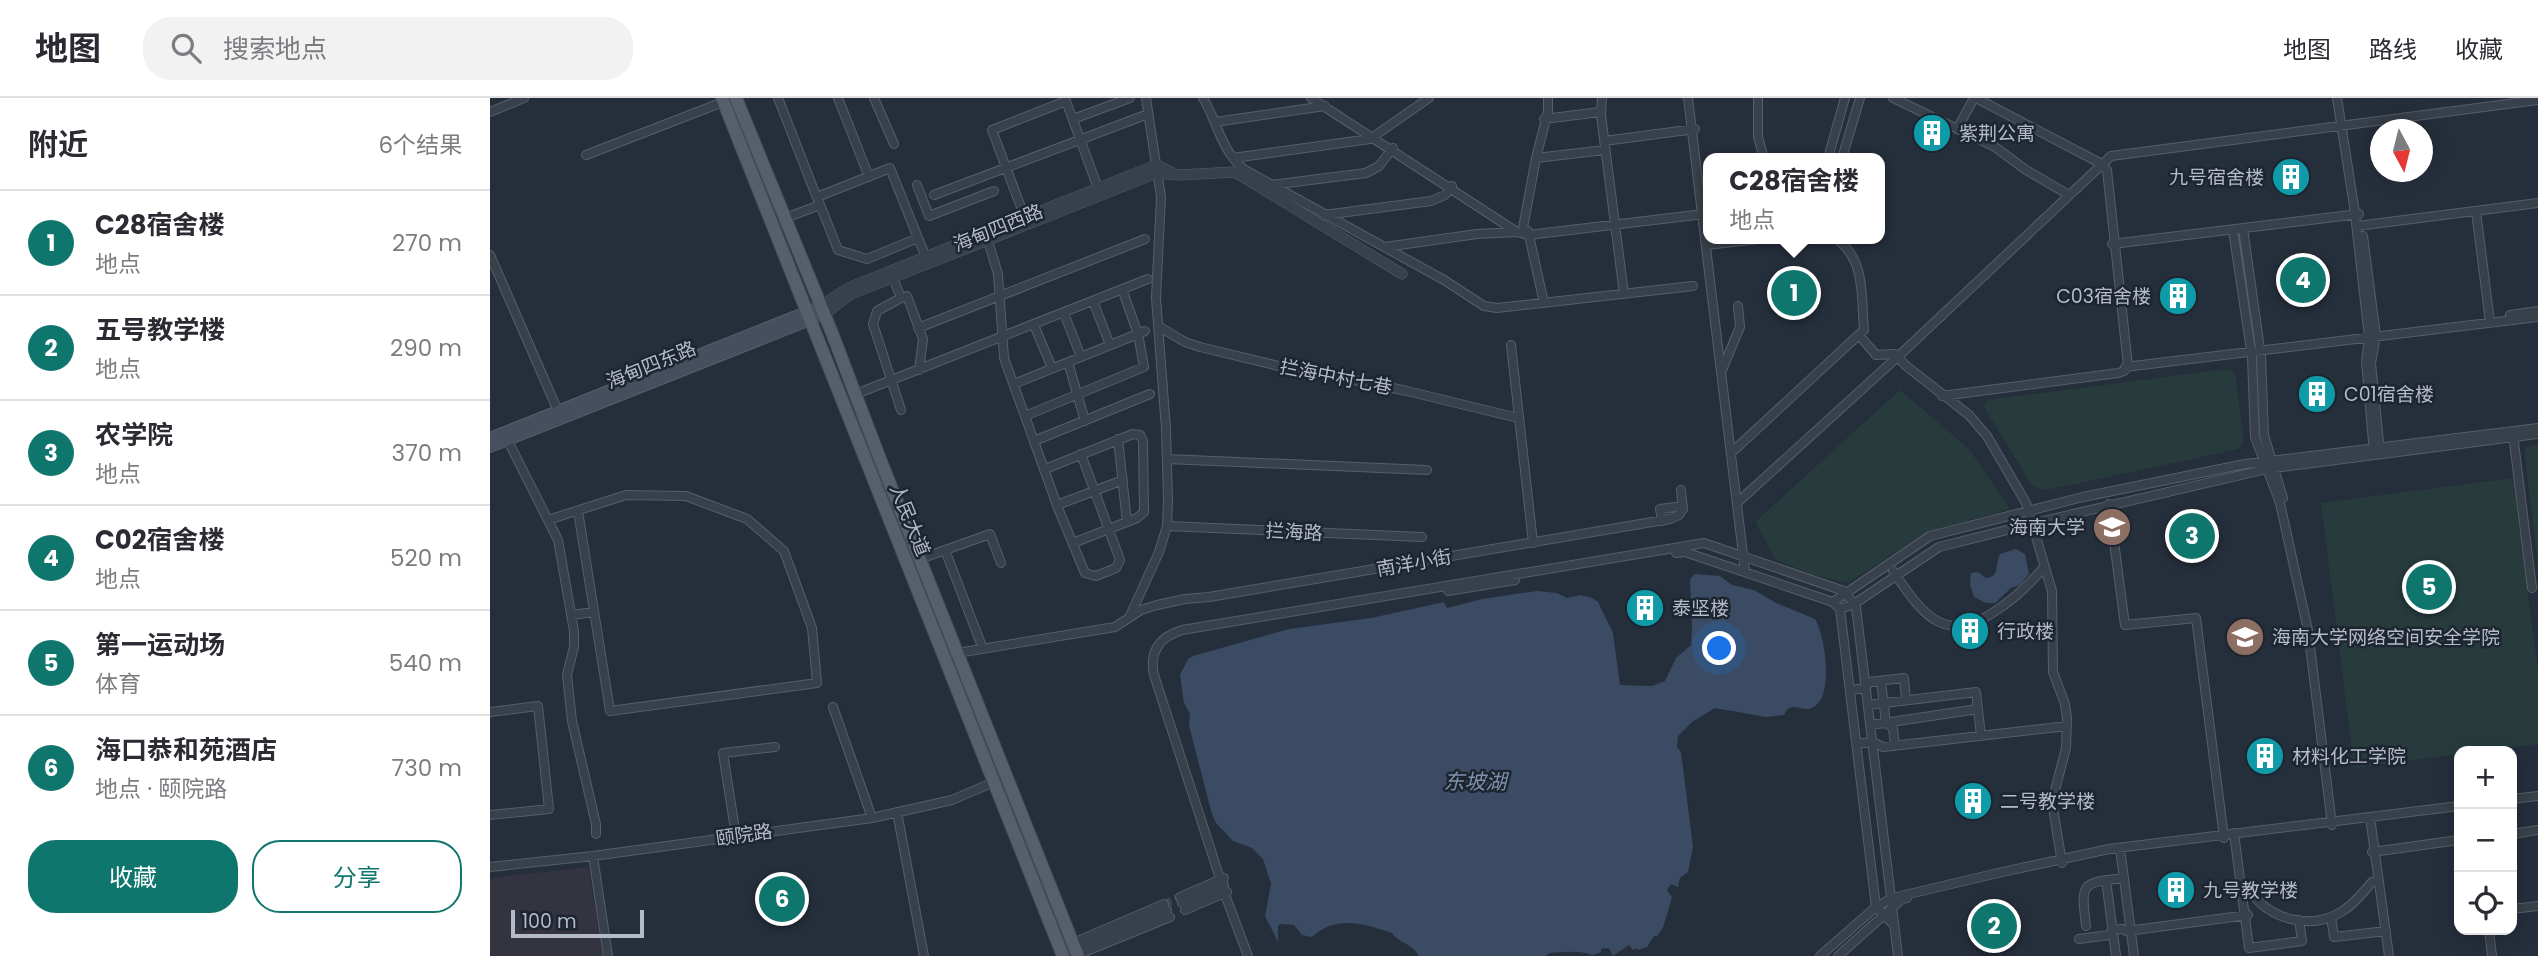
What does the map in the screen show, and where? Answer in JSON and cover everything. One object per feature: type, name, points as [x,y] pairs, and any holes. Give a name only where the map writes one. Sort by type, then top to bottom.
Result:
[{"type":"main road","name":"人民大道","points":[[737,98],[1076,951]]},
{"type":"main road","name":"人民大道","points":[[723,100],[1063,956]]},
{"type":"main road","name":"海甸四东路","points":[[490,438],[506,436],[823,310]]},
{"type":"main road","name":"海甸四东路","points":[[490,447],[506,436],[558,411],[808,316]]},
{"type":"street","points":[[490,112],[524,98]]},
{"type":"street","points":[[778,98],[838,250],[867,258],[918,238]]},
{"type":"street","points":[[838,98],[869,177]]},
{"type":"street","points":[[874,98],[894,144]]},
{"type":"street","points":[[1073,119],[1130,98]]},
{"type":"street","points":[[1127,621],[1167,526],[1167,459],[1158,326],[1157,270],[1161,197],[1146,98]]},
{"type":"street","points":[[1203,98],[1233,159],[1245,170],[1444,279],[1488,307],[1693,286]]},
{"type":"street","points":[[1314,98],[1524,233]]},
{"type":"street","points":[[1233,159],[1374,137],[1429,98]]},
{"type":"street","points":[[1544,303],[1524,233],[1536,158],[1549,107],[1548,98]]},
{"type":"street","points":[[1602,98],[1600,112],[1624,294]]},
{"type":"street","points":[[1690,98],[1703,204]]},
{"type":"street","points":[[1758,98],[1758,137],[1763,153]]},
{"type":"street","points":[[1829,153],[1845,98]]},
{"type":"street","points":[[1844,153],[1860,98]]},
{"type":"street","points":[[1893,98],[1995,148],[2026,170],[2067,193]]},
{"type":"street","points":[[1957,129],[1975,98],[2086,156],[2098,165],[2113,244],[2124,365]]},
{"type":"street","points":[[2338,98],[2359,228],[2372,335],[2371,363],[2377,451]]},
{"type":"street","points":[[1738,499],[1894,357],[2110,151],[2226,138],[2513,98]]},
{"type":"street","points":[[586,155],[723,100]]},
{"type":"street","points":[[2342,122],[2538,100]]},
{"type":"street","points":[[1025,218],[992,130],[1066,101],[1098,188]]},
{"type":"street","points":[[1215,122],[1326,106]]},
{"type":"street","points":[[1545,119],[1600,112]]},
{"type":"street","points":[[945,210],[936,194],[1148,114]]},
{"type":"street","points":[[1536,158],[1694,130]]},
{"type":"street","points":[[1271,185],[1366,173],[1379,166],[1392,149]]},
{"type":"street","points":[[785,218],[890,168],[926,257]]},
{"type":"street","points":[[1157,169],[1178,175],[1235,172],[1402,274]]},
{"type":"street","name":"海甸四西路","points":[[823,310],[848,288],[1098,188],[1157,169]]},
{"type":"street","name":"海甸四西路","points":[[823,310],[850,294],[988,242],[1157,169]]},
{"type":"street","points":[[917,186],[929,216],[994,191]]},
{"type":"street","points":[[1324,215],[1431,201],[1443,197],[1451,187]]},
{"type":"street","points":[[2359,228],[2538,205]]},
{"type":"street","points":[[1384,247],[1477,234],[1524,233],[1703,212]]},
{"type":"street","points":[[2476,213],[2490,320]]},
{"type":"street","points":[[2113,244],[2357,215]]},
{"type":"street","points":[[2238,229],[2264,435],[2270,465],[2284,502],[2311,630],[2334,823]]},
{"type":"street","points":[[918,328],[1145,239]]},
{"type":"street","points":[[988,242],[995,260],[1000,296],[1004,358],[1057,505],[1085,573],[1096,576],[1116,568],[1120,560],[1080,454]]},
{"type":"street","points":[[1709,244],[1747,572]]},
{"type":"street","points":[[1733,451],[1864,330],[1858,267],[1853,254],[1842,244]]},
{"type":"street","points":[[490,255],[558,411]]},
{"type":"street","points":[[893,278],[901,299]]},
{"type":"street","points":[[856,394],[1148,279]]},
{"type":"street","points":[[1025,416],[1144,367],[1141,332],[1122,289]]},
{"type":"street","points":[[901,410],[873,330],[873,317],[877,311],[907,296],[923,339],[919,370]]},
{"type":"street","points":[[1093,301],[1110,345]]},
{"type":"street","points":[[1723,368],[1740,327],[1738,306]]},
{"type":"street","points":[[1939,394],[2124,365],[2490,320],[2538,311]]},
{"type":"street","points":[[1064,313],[1081,357]]},
{"type":"street","points":[[2490,320],[2538,317]]},
{"type":"street","points":[[1034,325],[1052,368]]},
{"type":"street","name":"拦海中村七巷","points":[[1158,326],[1185,342],[1211,350],[1295,370],[1345,377],[1518,418]]},
{"type":"street","points":[[1014,384],[1141,332]]},
{"type":"street","points":[[1859,335],[1876,355],[1894,357],[1969,415],[1987,436],[2020,489],[2054,599],[2053,672],[2065,704],[2067,726],[2066,748],[2052,803],[2062,861]]},
{"type":"street","points":[[1511,345],[1533,543]]},
{"type":"street","points":[[1068,362],[1085,421]]},
{"type":"street","points":[[1034,441],[1150,394]]},
{"type":"street","points":[[1224,885],[1157,670],[1158,652],[1173,638],[1685,552],[1836,606],[1854,604],[1939,547],[2270,465],[2513,434],[2538,428]]},
{"type":"street","points":[[1045,469],[1133,434],[1140,435],[1143,441],[1145,508],[1142,515],[1073,543]]},
{"type":"street","points":[[2513,434],[2538,434]]},
{"type":"street","points":[[2513,434],[2532,588]]},
{"type":"street","points":[[506,436],[558,540],[574,647],[567,675],[572,721],[596,834]]},
{"type":"street","points":[[1118,439],[1127,522]]},
{"type":"street","points":[[1167,459],[1427,470]]},
{"type":"street","points":[[1894,925],[1876,907],[1850,690],[1836,606],[1846,593],[1930,536],[2125,487],[2245,464],[2270,465]]},
{"type":"street","points":[[1057,505],[1123,480]]},
{"type":"street","name":"南洋小街","points":[[957,653],[1115,627],[1141,610],[1185,599],[1223,595],[1662,521],[1676,517],[1682,511],[1681,490]]},
{"type":"street","points":[[548,520],[626,495],[686,496],[747,519],[784,551],[812,628],[817,683],[610,711],[578,511]]},
{"type":"street","points":[[2109,504],[2125,625],[2196,618],[2224,836]]},
{"type":"street","name":"拦海路","points":[[1167,526],[1422,537]]},
{"type":"street","points":[[920,559],[990,534],[1001,563]]},
{"type":"street","points":[[1249,956],[1153,671],[1154,651],[1171,634],[1704,543],[1846,593],[1857,610],[1898,956]]},
{"type":"street","points":[[945,550],[983,649]]},
{"type":"street","points":[[1889,564],[1930,617],[1944,625],[1961,627],[1978,622],[1994,612],[2030,583],[2044,567]]},
{"type":"street","points":[[571,615],[594,612]]},
{"type":"street","points":[[1866,688],[1869,682],[1904,678],[1906,700]]},
{"type":"street","points":[[1881,681],[1886,723],[1893,728],[1895,746]]},
{"type":"street","points":[[1850,690],[1866,688]]},
{"type":"street","points":[[1868,705],[1976,692],[1981,736]]},
{"type":"street","points":[[490,712],[538,706],[549,809],[490,815]]},
{"type":"street","points":[[833,707],[872,818]]},
{"type":"street","points":[[1871,725],[1978,709]]},
{"type":"street","points":[[1856,744],[1873,742],[1883,747],[1895,746],[2067,726]]},
{"type":"street","points":[[736,836],[723,753],[775,747]]},
{"type":"street","name":"颐院路","points":[[490,867],[593,856],[872,818],[952,800],[994,782]]},
{"type":"street","points":[[2517,801],[2538,798]]},
{"type":"street","points":[[1820,956],[1876,907],[1892,898],[2118,850],[2454,809]]},
{"type":"street","points":[[897,812],[924,956]]},
{"type":"street","points":[[2369,819],[2387,956]]},
{"type":"street","points":[[2517,835],[2538,832]]},
{"type":"street","points":[[2236,835],[2253,947],[2302,941],[2299,920]]},
{"type":"street","points":[[2373,854],[2454,843]]},
{"type":"street","points":[[2118,850],[2132,956]]},
{"type":"street","points":[[593,856],[608,956]]},
{"type":"street","points":[[1838,956],[1902,899],[2062,861]]},
{"type":"street","points":[[2086,926],[2084,891],[2093,882],[2122,878]]},
{"type":"street","points":[[2106,880],[2116,956]]},
{"type":"street","points":[[2243,891],[2249,890],[2267,909],[2299,920],[2331,917],[2352,904],[2372,882],[2377,881]]},
{"type":"street","points":[[1224,885],[1185,902],[1224,885]]},
{"type":"street","points":[[2517,910],[2538,907]]},
{"type":"street","points":[[1076,951],[1101,939],[1167,910],[1101,939],[1076,951]]},
{"type":"street","points":[[2112,930],[2122,929],[2129,933],[2247,917]]},
{"type":"street","points":[[2331,917],[2334,937],[2384,931]]},
{"type":"street","points":[[2079,939],[2109,935],[2112,930]]},
{"type":"street","points":[[2489,935],[2491,956]]},
{"type":"shaded area","points":[[588,867],[603,956],[490,956],[490,878]]},
{"type":"green space","points":[[2228,369],[2235,373],[2244,440],[2239,449],[2046,490],[2032,486],[1984,407],[1987,400]]},
{"type":"green space","points":[[1900,390],[1969,449],[2010,509],[1927,532],[1848,583],[1811,574],[1776,560],[1755,522]]},
{"type":"green space","points":[[2538,445],[2538,567],[2524,447]]},
{"type":"green space","points":[[2513,478],[2538,671],[2538,744],[2517,747],[2454,746],[2454,755],[2354,768],[2321,503]]},
{"type":"water","points":[[2016,549],[2025,554],[2029,574],[2020,585],[2011,588],[1995,603],[1986,603],[1974,597],[1970,585],[1971,573],[1978,572],[1986,578],[1990,577],[1995,573],[2000,554]]},
{"type":"water","name":"东坡湖","points":[[1695,574],[1720,576],[1732,585],[1754,590],[1776,603],[1815,619],[1824,646],[1826,680],[1821,699],[1810,709],[1792,707],[1784,715],[1766,717],[1715,708],[1692,722],[1678,736],[1677,747],[1681,752],[1693,847],[1688,872],[1680,878],[1678,887],[1671,884],[1667,890],[1672,897],[1663,928],[1647,947],[1633,950],[1629,945],[1613,956],[1609,948],[1601,949],[1601,952],[1593,955],[1571,952],[1550,953],[1546,956],[1419,956],[1413,948],[1392,933],[1350,923],[1330,926],[1312,937],[1302,935],[1294,925],[1280,924],[1278,942],[1265,916],[1271,884],[1263,859],[1252,848],[1233,841],[1216,823],[1212,814],[1189,726],[1190,714],[1184,703],[1180,675],[1188,659],[1289,629],[1371,618],[1444,602],[1447,608],[1482,599],[1537,591],[1557,593],[1567,598],[1581,595],[1598,602],[1613,633],[1620,685],[1652,686],[1665,681],[1676,658],[1691,645],[1690,579]]},
{"type":"tunnel","points":[[1164,904],[1180,897]]},
{"type":"place","name":"紫荆公寓","points":[[1932,133]]},
{"type":"place","name":"九号宿舍楼","points":[[2291,177]]},
{"type":"place","name":"C02宿舍楼","points":[[2303,280]]},
{"type":"place","name":"C28宿舍楼","points":[[1794,293]]},
{"type":"place","name":"C03宿舍楼","points":[[2178,296]]},
{"type":"place","name":"C01宿舍楼","points":[[2317,394]]},
{"type":"place","name":"海南大学","points":[[2112,527]]},
{"type":"place","name":"农学院","points":[[2192,536]]},
{"type":"place","name":"第一运动场","points":[[2429,587]]},
{"type":"place","name":"泰坚楼","points":[[1645,608]]},
{"type":"place","name":"行政楼","points":[[1970,631]]},
{"type":"place","name":"海南大学网络空间安全学院","points":[[2245,637]]},
{"type":"place","name":"材料化工学院","points":[[2265,756]]},
{"type":"place","name":"二号教学楼","points":[[1973,801]]},
{"type":"place","name":"九号教学楼","points":[[2176,890]]},
{"type":"place","name":"海口恭和苑酒店","points":[[782,899]]},
{"type":"place","name":"五号教学楼","points":[[1994,926]]}]
